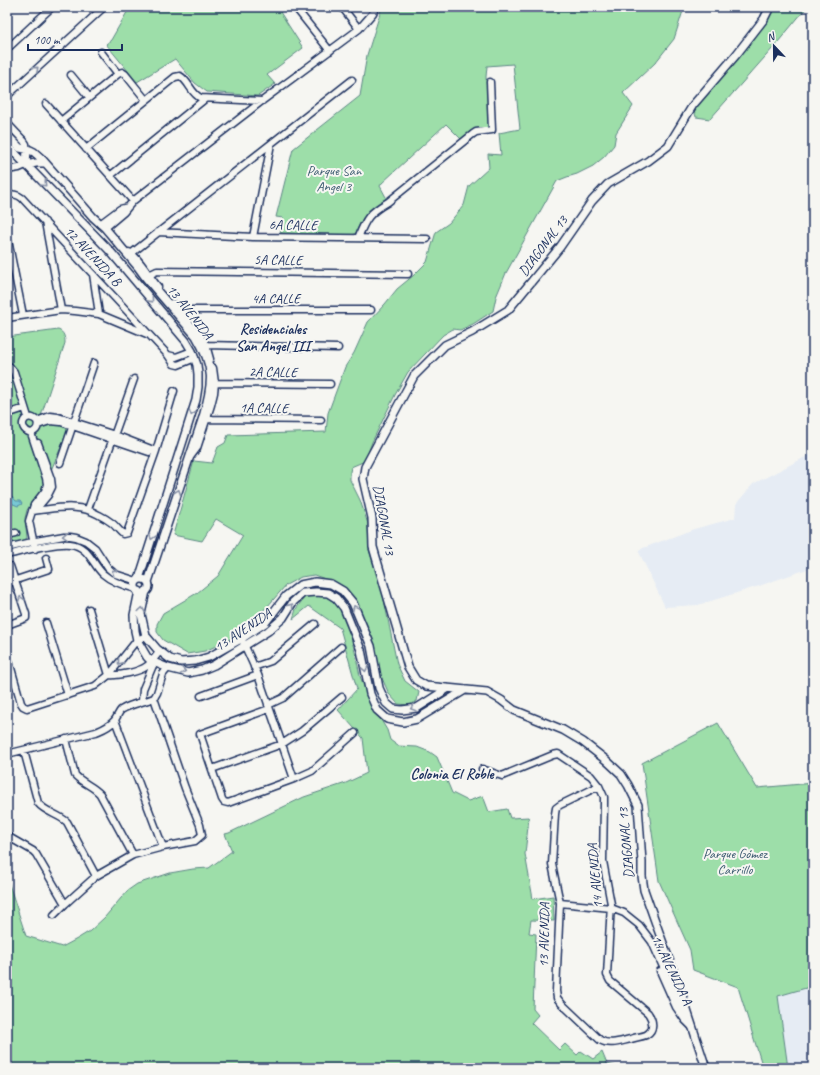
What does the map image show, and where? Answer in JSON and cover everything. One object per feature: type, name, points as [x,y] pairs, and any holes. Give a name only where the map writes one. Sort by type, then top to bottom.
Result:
[{"type":"street","points":[[7,49],[52,7]]},
{"type":"street","points":[[7,96],[104,7]]},
{"type":"street","points":[[342,7],[359,29]]},
{"type":"street","points":[[103,226],[124,212],[133,201],[262,101],[359,29],[373,13],[376,7]]},
{"type":"street","name":"DIAGONAL 13","points":[[706,1068],[682,995],[644,890],[638,806],[628,785],[620,774],[606,760],[583,742],[563,730],[514,710],[487,692],[426,686],[416,680],[408,667],[373,547],[372,518],[363,479],[365,467],[414,376],[446,345],[472,332],[508,310],[560,247],[592,201],[608,184],[648,161],[668,146],[693,105],[740,50],[764,19],[770,7]]},
{"type":"street","points":[[295,8],[330,51]]},
{"type":"street","points":[[101,52],[118,74]]},
{"type":"street","points":[[61,121],[122,72],[146,100]]},
{"type":"street","points":[[71,74],[89,97]]},
{"type":"street","points":[[86,149],[176,77],[180,76],[184,78],[194,94],[201,98],[262,101]]},
{"type":"street","points":[[132,253],[352,80]]},
{"type":"street","points":[[358,238],[367,218],[375,210],[388,202],[473,134],[476,132],[492,130],[490,82]]},
{"type":"street","points":[[110,176],[205,99]]},
{"type":"street","points":[[46,104],[133,201]]},
{"type":"street","points":[[7,123],[26,144],[26,165]]},
{"type":"street","name":"13 AVENIDA","points":[[7,135],[20,148],[34,152],[103,226],[196,336],[203,347],[207,358],[211,382],[208,400],[148,582]]},
{"type":"street","points":[[253,237],[271,144]]},
{"type":"street","name":"13 AVENIDA","points":[[7,145],[110,251],[179,332],[195,358],[198,374],[196,400],[138,580]]},
{"type":"street","points":[[7,170],[36,163],[45,163]]},
{"type":"street","name":"12 AVENIDA B","points":[[7,195],[18,195],[45,222],[176,365],[195,358]]},
{"type":"street","points":[[85,225],[93,217]]},
{"type":"street","points":[[45,222],[61,310]]},
{"type":"street","name":"6A CALLE","points":[[158,232],[253,237],[428,239]]},
{"type":"street","points":[[7,238],[23,315]]},
{"type":"street","points":[[110,251],[116,244],[132,253],[140,263],[147,277],[182,314],[198,333],[206,346],[215,383],[214,393],[197,448],[190,457]]},
{"type":"street","name":"5A CALLE","points":[[147,277],[157,271],[408,274]]},
{"type":"street","points":[[93,274],[99,314]]},
{"type":"street","points":[[138,284],[147,277]]},
{"type":"street","points":[[7,318],[61,310],[99,314],[149,334]]},
{"type":"street","name":"4A CALLE","points":[[182,314],[191,310],[371,310]]},
{"type":"street","points":[[206,346],[338,348]]},
{"type":"street","points":[[168,355],[176,357],[192,351]]},
{"type":"street","points":[[60,463],[94,363]]},
{"type":"street","points":[[7,365],[14,372],[28,417]]},
{"type":"street","points":[[88,509],[134,379]]},
{"type":"street","name":"2A CALLE","points":[[215,383],[330,384]]},
{"type":"street","points":[[32,511],[65,507],[88,509],[113,524],[123,534],[127,533],[174,391]]},
{"type":"street","points":[[7,414],[25,408]]},
{"type":"street","points":[[28,417],[32,417],[38,423]]},
{"type":"street","points":[[28,417],[24,420],[23,428],[26,431],[33,432]]},
{"type":"street","name":"1A CALLE","points":[[207,419],[321,420]]},
{"type":"street","points":[[38,423],[50,421],[74,424],[155,452]]},
{"type":"street","points":[[33,432],[37,429],[38,423]]},
{"type":"street","points":[[32,511],[38,508],[52,487],[52,479],[33,432]]},
{"type":"street","points":[[32,511],[30,521],[35,549]]},
{"type":"street","points":[[7,535],[16,533]]},
{"type":"street","points":[[7,548],[34,541],[64,536],[76,537],[86,541],[95,548],[108,568],[115,574],[138,580],[144,579],[148,582],[149,588],[146,591],[141,592],[111,580],[102,573],[86,551],[72,544],[61,543],[7,555]]},
{"type":"street","points":[[7,583],[49,569],[46,558]]},
{"type":"street","points":[[7,625],[26,618],[10,566]]},
{"type":"street","points":[[138,580],[135,585],[137,590],[134,615],[135,631],[147,657],[152,662]]},
{"type":"street","name":"13 AVENIDA","points":[[146,591],[140,614],[146,636],[151,643],[170,659],[181,662],[196,661],[208,657],[241,639],[265,623],[286,596],[300,585],[315,582],[330,584],[343,591],[353,603],[371,646],[379,688],[386,703],[393,709],[402,710],[417,708],[447,689]]},
{"type":"street","name":"13 AVENIDA","points":[[152,662],[188,673],[202,670],[214,665],[268,631],[283,618],[293,602],[303,593],[328,593],[336,598],[344,608],[362,650],[370,694],[377,710],[387,718],[403,722],[417,719],[465,690]]},
{"type":"street","points":[[89,609],[109,675]]},
{"type":"street","points":[[46,623],[68,695]]},
{"type":"street","points":[[254,667],[272,661],[315,624]]},
{"type":"street","points":[[7,654],[21,702],[23,706],[27,708],[95,686],[109,675],[138,640],[146,636]]},
{"type":"street","points":[[241,639],[246,646],[258,675],[294,779]]},
{"type":"street","points":[[341,647],[283,698],[269,707],[200,734],[222,799],[224,802],[228,803],[312,771],[354,733]]},
{"type":"street","points":[[226,648],[231,654]]},
{"type":"street","points":[[142,702],[143,689],[152,662],[160,651]]},
{"type":"street","points":[[109,675],[121,675],[142,668],[152,662]]},
{"type":"street","points":[[7,747],[8,754],[24,751],[96,732],[108,727],[122,710],[154,698],[163,674],[168,668]]},
{"type":"street","points":[[201,696],[258,675]]},
{"type":"street","points":[[212,769],[282,744],[302,731],[342,697]]},
{"type":"street","points":[[54,915],[96,876],[133,855],[195,841],[202,835],[200,825],[185,788],[154,698]]},
{"type":"street","points":[[115,720],[163,847]]},
{"type":"street","points":[[66,739],[75,775],[78,779],[95,788],[100,794],[133,855]]},
{"type":"street","points":[[24,751],[38,803],[41,807],[67,822],[96,876]]},
{"type":"street","points":[[482,769],[502,776],[558,754],[591,776],[599,786]]},
{"type":"street","name":"13 AVENIDA","points":[[599,786],[560,805],[554,816],[552,864],[560,903],[556,988],[557,996],[562,1004],[603,1042],[613,1043],[644,1035],[651,1030],[652,1022]]},
{"type":"street","name":"14 AVENIDA","points":[[599,786],[604,797],[603,862],[611,908],[607,977],[648,1013],[652,1022]]},
{"type":"street","points":[[7,836],[34,851],[65,904]]},
{"type":"street","name":"14 AVENIDA A","points":[[560,903],[611,908],[626,914],[634,920],[637,928],[647,942],[676,1007],[685,1020],[692,1024]]},
{"type":"shaded area","points":[[813,453],[813,567],[698,605],[665,607],[638,550],[694,529],[735,518],[736,504],[753,484]]},
{"type":"shaded area","points":[[813,986],[813,1068],[788,1068],[778,996]]},
{"type":"green space","points":[[130,7],[287,7],[280,12],[303,48],[267,75],[275,84],[258,96],[207,92],[195,83],[175,59],[137,82],[106,44],[111,40]]},
{"type":"green space","name":"Parque San Angel 3","points":[[382,7],[687,7],[683,11],[674,39],[655,63],[623,93],[633,106],[616,133],[614,145],[604,157],[593,166],[577,174],[557,181],[506,273],[496,297],[493,311],[473,324],[460,330],[453,329],[443,335],[408,372],[372,442],[365,461],[351,467],[350,480],[360,500],[368,524],[369,550],[382,590],[397,664],[405,681],[419,692],[417,701],[410,705],[398,704],[389,694],[378,669],[365,623],[331,581],[314,575],[301,577],[286,585],[267,607],[227,641],[205,651],[187,654],[163,640],[157,632],[157,624],[163,613],[197,593],[218,576],[243,535],[216,519],[202,541],[173,535],[194,461],[212,463],[218,447],[225,443],[228,435],[326,432],[328,413],[345,367],[354,353],[368,322],[397,289],[427,262],[436,232],[449,223],[464,205],[469,186],[489,168],[488,154],[501,155],[499,133],[520,129],[513,64],[487,66],[486,77],[489,128],[462,140],[446,124],[382,183],[380,186],[387,199],[365,216],[354,235],[280,233],[283,218],[276,217],[293,149],[360,96],[367,55]]},
{"type":"green space","points":[[764,7],[807,7],[710,119],[696,117],[693,106],[748,38],[760,18]]},
{"type":"green space","points":[[58,330],[64,335],[65,343],[41,416],[54,423],[66,426],[68,431],[45,484],[27,510],[25,518],[27,538],[24,540],[7,543],[7,337]]},
{"type":"green space","points":[[322,594],[335,603],[344,613],[360,676],[373,709],[387,730],[390,740],[398,746],[417,747],[430,752],[437,757],[452,793],[468,801],[483,796],[489,812],[507,809],[510,818],[529,817],[525,854],[533,899],[553,896],[554,921],[531,920],[529,933],[536,934],[533,1009],[538,1015],[531,1023],[559,1050],[565,1044],[577,1055],[581,1051],[593,1059],[602,1052],[607,1064],[615,1066],[616,1068],[7,1068],[7,878],[26,936],[62,947],[90,931],[105,917],[127,891],[137,884],[170,873],[209,868],[232,851],[225,834],[304,797],[346,783],[367,773],[363,738],[338,710],[357,689],[340,628],[309,606],[293,619],[296,609],[306,595]]},
{"type":"green space","name":"Parque Gómez Carrillo","points":[[718,723],[757,788],[813,783],[813,986],[778,996],[788,1068],[763,1068],[738,987],[693,970],[690,950],[659,881],[642,763]]},
{"type":"water","points":[[11,495],[16,501],[20,501],[22,504],[18,506],[11,503],[7,499],[7,496]]},
{"type":"district","name":"Residenciales San Angel III","points":[[273,338]]},
{"type":"district","name":"Colonia El Roble","points":[[452,774]]}]
